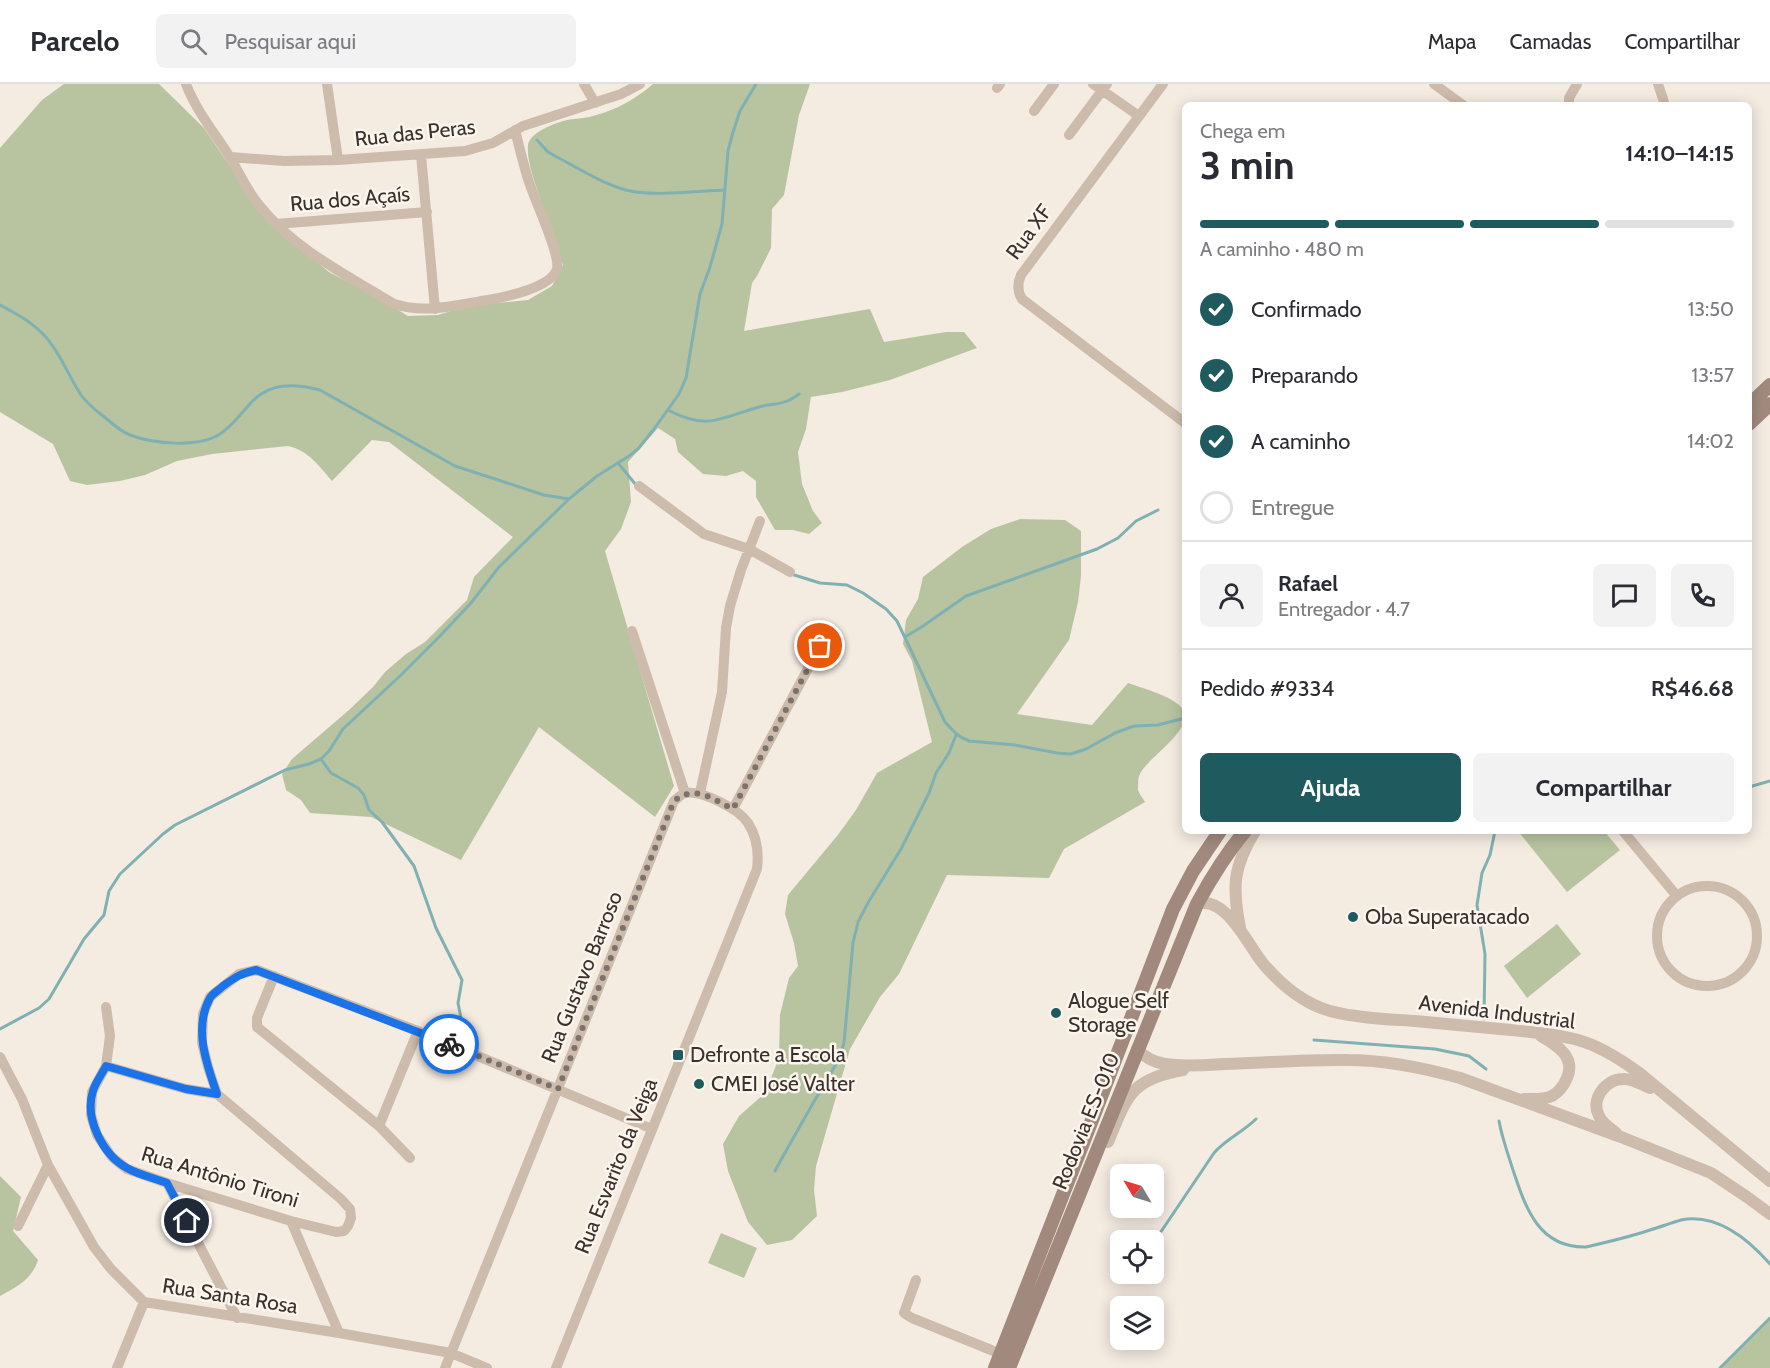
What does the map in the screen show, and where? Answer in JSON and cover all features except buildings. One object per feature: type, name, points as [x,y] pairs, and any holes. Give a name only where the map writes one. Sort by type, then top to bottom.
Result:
[{"type":"main road","points":[[1752,402],[1770,385]]},
{"type":"main road","points":[[1752,421],[1770,404]]},
{"type":"main road","name":"Rodovia ES-010","points":[[995,1368],[1173,909],[1193,871],[1218,834]]},
{"type":"main road","name":"Rodovia ES-010","points":[[1009,1368],[1197,904],[1209,880],[1242,834]]},
{"type":"main road","points":[[1173,909],[1197,904]]},
{"type":"main road","points":[[1130,1022],[1132,1038],[1137,1049]]},
{"type":"street","points":[[186,84],[250,192],[259,206],[276,224],[290,238],[311,253],[394,304],[406,308],[435,309],[507,297],[537,286],[553,276],[557,270],[555,248],[527,178],[516,130]]},
{"type":"street","points":[[327,84],[338,160]]},
{"type":"street","points":[[584,84],[595,103]]},
{"type":"street","name":"Rua das Peras","points":[[230,157],[284,161],[338,160],[465,151],[494,143],[533,122],[621,94],[640,84]]},
{"type":"street","points":[[1034,111],[1054,84]]},
{"type":"street","name":"Rua XF","points":[[1163,84],[1018,282],[1022,299],[1182,421]]},
{"type":"street","points":[[1434,84],[1459,102]]},
{"type":"street","points":[[1569,102],[1576,84]]},
{"type":"street","points":[[1658,84],[1664,102]]},
{"type":"street","points":[[1069,135],[1101,86],[1139,116]]},
{"type":"street","points":[[422,155],[435,309]]},
{"type":"street","name":"Rua dos Açaís","points":[[276,224],[427,212]]},
{"type":"street","points":[[639,486],[704,534],[749,549],[790,572]]},
{"type":"street","points":[[700,793],[722,692],[726,628],[730,606],[737,580],[760,521]]},
{"type":"street","points":[[632,631],[685,794]]},
{"type":"street","points":[[733,809],[820,646]]},
{"type":"street","name":"Rua Esvarito da Veiga","points":[[556,1368],[757,869],[759,857],[752,830],[746,820],[733,809],[700,793],[685,794],[674,801]]},
{"type":"street","name":"Rua Gustavo Barroso","points":[[446,1368],[674,801]]},
{"type":"street","name":"Avenida Industrial","points":[[1241,932],[1235,903],[1235,879],[1241,856],[1253,834]]},
{"type":"street","points":[[1625,834],[1676,895]]},
{"type":"street","points":[[1707,885],[1724,888],[1738,896],[1749,909],[1756,924],[1757,941],[1753,957],[1743,971],[1730,981],[1714,986],[1697,986],[1682,980],[1669,970],[1660,956],[1656,939],[1658,923],[1665,908],[1676,895],[1691,888],[1707,885]]},
{"type":"street","name":"Avenida Industrial","points":[[1197,904],[1203,902],[1220,908],[1241,932],[1256,955],[1279,980],[1302,998],[1326,1010],[1359,1017],[1533,1032],[1580,1040],[1598,1048],[1638,1072],[1770,1181]]},
{"type":"street","points":[[106,1066],[186,1089],[217,1094],[207,1067],[202,1043],[204,1014],[210,997],[239,974],[256,970],[418,1031],[652,1129]]},
{"type":"street","points":[[274,976],[256,1018],[257,1026],[379,1126],[410,1158]]},
{"type":"street","name":"Rua Antônio Tironi","points":[[106,1007],[110,1036],[106,1066],[92,1092],[91,1115],[97,1135],[112,1157],[127,1169],[167,1183],[291,1221],[336,1233],[344,1231],[351,1218],[350,1209],[341,1199],[217,1094]]},
{"type":"street","points":[[379,1126],[418,1031]]},
{"type":"street","points":[[1517,1099],[1551,1097],[1558,1092],[1569,1074],[1570,1064],[1560,1047],[1533,1032]]},
{"type":"street","points":[[1137,1049],[1150,1060],[1166,1064],[1210,1065],[1349,1060],[1390,1063],[1443,1073],[1621,1137],[1711,1173],[1770,1214]]},
{"type":"street","name":"Rua Santa Rosa","points":[[0,1057],[22,1099],[48,1165],[94,1247],[111,1269],[144,1302],[451,1353],[487,1368]]},
{"type":"street","points":[[1088,1169],[1102,1154],[1125,1100],[1137,1087],[1150,1079],[1170,1072],[1210,1065]]},
{"type":"street","points":[[1621,1137],[1597,1114],[1596,1102],[1603,1089],[1609,1083],[1625,1078],[1662,1094]]},
{"type":"street","points":[[18,1226],[48,1165]]},
{"type":"street","points":[[167,1183],[237,1318]]},
{"type":"street","points":[[291,1221],[339,1333]]},
{"type":"street","points":[[916,1280],[904,1313],[1001,1354]]},
{"type":"street","points":[[117,1368],[144,1302]]},
{"type":"green space","points":[[64,84],[159,84],[204,128],[268,222],[329,272],[408,316],[438,315],[467,306],[528,300],[552,286],[563,265],[532,175],[528,152],[530,140],[540,131],[562,122],[616,108],[653,84],[810,84],[799,115],[784,195],[772,209],[771,248],[752,283],[744,331],[870,309],[884,342],[946,332],[964,332],[977,348],[890,380],[811,397],[806,429],[798,452],[802,484],[813,511],[822,523],[809,534],[793,530],[775,530],[756,497],[756,481],[743,471],[726,476],[703,474],[678,452],[675,439],[658,428],[628,462],[631,502],[621,529],[605,551],[674,786],[655,817],[539,727],[461,860],[371,817],[310,813],[301,800],[286,790],[282,774],[292,759],[349,710],[385,672],[425,642],[467,600],[474,577],[513,537],[389,442],[372,440],[332,481],[307,455],[288,446],[212,454],[177,461],[145,475],[87,485],[70,481],[53,444],[0,412],[0,148],[42,100]]},
{"type":"green space","points":[[1020,519],[1065,520],[1081,531],[1081,576],[1078,602],[1069,640],[1017,714],[1092,725],[1128,683],[1174,701],[1182,710],[1182,726],[1139,776],[1138,790],[1145,802],[1064,849],[1049,878],[947,875],[899,974],[880,997],[850,1049],[816,1166],[814,1190],[817,1216],[792,1240],[767,1245],[748,1222],[728,1171],[723,1144],[739,1116],[765,1093],[779,1058],[780,1015],[789,978],[798,966],[785,914],[788,895],[856,810],[877,773],[932,742],[912,661],[903,644],[906,620],[918,599],[923,577],[962,547],[991,529]]},
{"type":"green space","points":[[1520,834],[1607,834],[1620,850],[1567,892]]},
{"type":"green space","points":[[1557,924],[1581,954],[1527,998],[1504,966]]},
{"type":"green space","points":[[0,1176],[21,1197],[13,1231],[38,1260],[28,1277],[18,1286],[0,1296]]},
{"type":"green space","points":[[721,1233],[757,1248],[744,1278],[708,1263]]},
{"type":"green space","points":[[1770,1318],[1770,1368],[1720,1368]]},
{"type":"waterway","points":[[0,1029],[39,1008],[49,999],[84,939],[104,915],[109,891],[120,874],[163,834],[175,825],[285,770],[321,759],[343,729],[440,636],[471,603],[499,567],[569,499],[597,476],[638,449],[679,394],[686,378],[700,294],[722,224],[728,151],[740,111],[756,84]]},
{"type":"waterway","points":[[537,140],[555,156],[626,190],[661,193],[724,190]]},
{"type":"waterway","points":[[0,305],[17,314],[42,333],[84,399],[116,427],[130,435],[151,441],[176,443],[211,438],[228,428],[256,397],[264,392],[282,386],[301,386],[320,390],[455,466],[544,495],[569,499]]},
{"type":"waterway","points":[[668,410],[694,420],[714,420],[784,402],[799,394]]},
{"type":"waterway","points":[[618,463],[636,485]]},
{"type":"waterway","points":[[905,637],[966,596],[1097,549],[1118,538],[1136,521],[1158,510]]},
{"type":"waterway","points":[[791,574],[820,583],[847,585],[886,609],[897,621],[945,722],[959,736],[969,741],[1015,745],[1071,754],[1134,726],[1158,725],[1182,719]]},
{"type":"waterway","points":[[775,1171],[842,1050],[853,943],[858,922],[901,849],[956,735]]},
{"type":"waterway","points":[[321,759],[331,773],[358,788],[364,795],[369,810],[382,822],[414,866],[436,928],[462,980],[458,1003],[462,1023]]},
{"type":"waterway","points":[[1752,786],[1770,781]]},
{"type":"waterway","points":[[1484,1019],[1485,954],[1477,905],[1482,873],[1490,855],[1494,834]]},
{"type":"waterway","points":[[1314,1040],[1435,1049],[1469,1056],[1486,1069]]},
{"type":"waterway","points":[[1162,1230],[1214,1153],[1256,1119]]},
{"type":"waterway","points":[[1499,1121],[1503,1140],[1529,1212],[1537,1224],[1557,1241],[1570,1246],[1586,1247],[1681,1220],[1707,1220],[1741,1237],[1770,1264]]},
{"type":"waterway","points":[[1720,1368],[1770,1318]]},
{"type":"way so far","points":[[449,1044],[558,1089],[674,801],[685,794],[700,793],[733,809],[820,646]]},
{"type":"place","name":"Oba Superatacado","points":[[1353,917]]},
{"type":"place","name":"Alogue Self Storage","points":[[1056,1013]]},
{"type":"place","name":"Defronte a Escola","points":[[678,1055]]},
{"type":"place","name":"CMEI José Valter","points":[[699,1084]]},
{"type":"route","points":[[187,1221],[167,1183],[127,1169],[112,1157],[97,1135],[91,1115],[92,1092],[106,1066],[186,1089],[217,1094],[207,1067],[202,1043],[204,1014],[210,997],[239,974],[256,970],[449,1044]]}]
